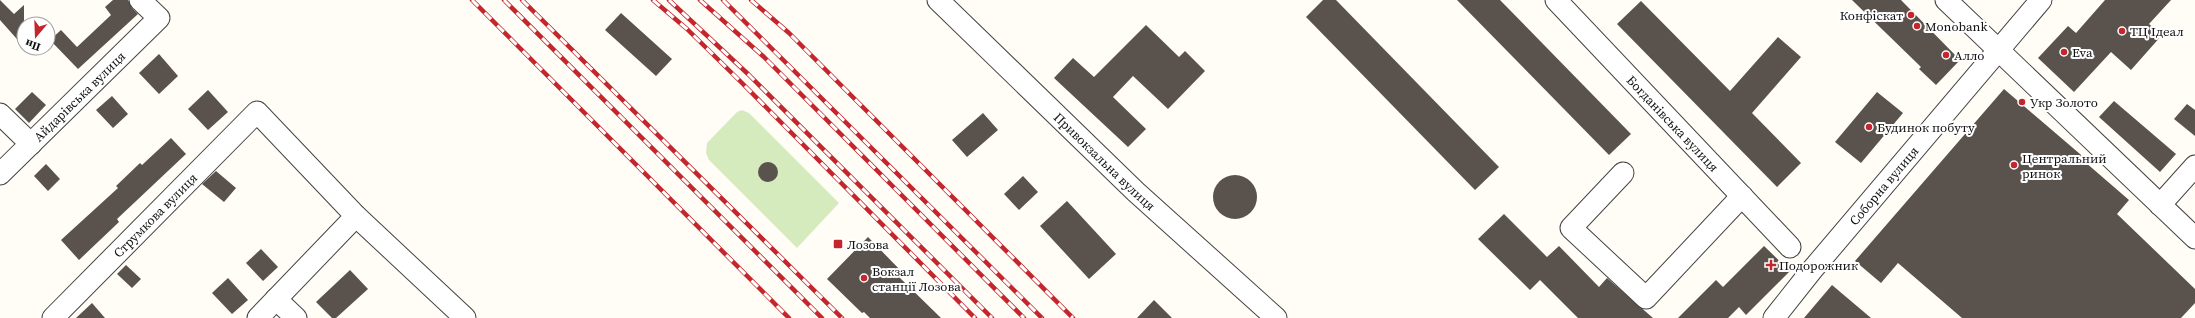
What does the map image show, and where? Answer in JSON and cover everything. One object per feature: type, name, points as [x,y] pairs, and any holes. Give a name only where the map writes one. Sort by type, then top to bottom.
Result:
[{"type":"street","name":"Айдарівська вулиця","points":[[0,174],[159,18],[140,0]]},
{"type":"street","name":"Привокзальна вулиця","points":[[938,0],[1136,192],[1276,318]]},
{"type":"street","name":"Богданівська вулиця","points":[[1556,0],[1790,247]]},
{"type":"street","points":[[1946,0],[2195,238]]},
{"type":"street","name":"Соборна вулиця","points":[[1774,318],[1817,264],[2041,0]]},
{"type":"street","name":"Струмкова вулиця","points":[[53,318],[257,112],[356,216]]},
{"type":"street","points":[[0,114],[31,144]]},
{"type":"street","points":[[2160,205],[2194,168]]},
{"type":"street","points":[[1623,173],[1571,228],[1646,298],[1742,196]]},
{"type":"street","points":[[258,318],[356,216],[465,318]]},
{"type":"street","points":[[276,299],[296,318]]},
{"type":"green space","points":[[742,110],[749,113],[839,203],[797,248],[709,160],[706,153],[707,143],[737,112]]},
{"type":"building","points":[[0,0],[14,14],[24,5],[24,16],[16,16],[16,38],[0,20]]},
{"type":"building","points":[[113,0],[128,0],[132,8],[138,14],[78,69],[56,46],[56,35],[61,30],[77,47],[111,15],[105,7]]},
{"type":"building","points":[[1323,0],[1336,0],[1499,167],[1475,190],[1306,17]]},
{"type":"building","points":[[1457,0],[1500,0],[1631,134],[1609,155]]},
{"type":"building","points":[[1852,0],[1901,0],[1960,60],[1936,85],[1919,69],[1921,67]]},
{"type":"building","points":[[2105,0],[2171,0],[2149,24],[2162,35],[2131,70],[2111,52],[2074,92],[2038,58],[2068,26],[2076,33]]},
{"type":"building","points":[[1641,1],[1730,91],[1778,37],[1801,57],[1752,113],[1801,163],[1777,187],[1617,24]]},
{"type":"building","points":[[621,13],[672,59],[656,76],[605,30]]},
{"type":"building","points":[[1146,25],[1179,57],[1185,51],[1205,71],[1168,109],[1133,76],[1113,97],[1146,129],[1128,147],[1054,78],[1073,58],[1094,77]]},
{"type":"building","points":[[159,54],[178,76],[159,94],[139,73]]},
{"type":"building","name":"Центральний ринок","points":[[2004,89],[2087,160],[2085,162],[2129,200],[2117,214],[2195,289],[2195,303],[2181,318],[1962,318],[1898,263],[1881,283],[1855,261]]},
{"type":"building","points":[[208,90],[228,112],[208,130],[188,109]]},
{"type":"building","points":[[32,92],[46,105],[29,123],[15,109]]},
{"type":"building","name":"Будинок побуту","points":[[1877,92],[1903,113],[1861,163],[1835,142]]},
{"type":"building","points":[[112,96],[128,114],[113,128],[96,110]]},
{"type":"building","points":[[2114,101],[2176,154],[2160,172],[2099,117]]},
{"type":"building","points":[[2187,104],[2195,110],[2195,136],[2174,119]]},
{"type":"building","points":[[983,113],[998,130],[967,157],[952,140]]},
{"type":"building","points":[[171,138],[186,154],[117,219],[119,222],[79,260],[61,240],[118,188],[116,186],[140,163],[142,165]]},
{"type":"building","points":[[768,162],[775,165],[778,172],[775,179],[768,182],[761,179],[758,172],[761,165]]},
{"type":"building","points":[[46,164],[60,179],[48,191],[34,176]]},
{"type":"building","points":[[216,171],[236,188],[224,202],[202,184]]},
{"type":"building","points":[[1235,175],[1247,179],[1253,185],[1257,197],[1253,209],[1247,215],[1235,219],[1223,215],[1217,209],[1213,197],[1217,185],[1223,179]]},
{"type":"building","points":[[1023,176],[1038,192],[1019,210],[1004,194]]},
{"type":"building","points":[[1067,201],[1116,254],[1089,279],[1040,226]]},
{"type":"building","points":[[1504,214],[1547,257],[1559,246],[1599,287],[1607,278],[1653,318],[1578,318],[1540,280],[1530,290],[1478,239]]},
{"type":"building","name":"Вокзал станції Лозова","points":[[868,237],[903,273],[899,277],[941,318],[870,318],[864,312],[862,313],[827,279]]},
{"type":"building","points":[[1764,246],[1790,271],[1746,315],[1739,307],[1728,318],[1678,318],[1716,280],[1723,287]]},
{"type":"building","points":[[261,249],[278,267],[263,281],[246,263]]},
{"type":"building","points":[[126,265],[141,279],[132,288],[117,274]]},
{"type":"building","points":[[350,270],[368,289],[336,318],[332,318],[316,302]]},
{"type":"building","points":[[228,278],[248,300],[232,314],[212,293]]},
{"type":"building","points":[[1832,285],[1871,318],[1804,318]]},
{"type":"building","points":[[1154,300],[1172,318],[1137,318]]},
{"type":"building","points":[[92,303],[105,318],[76,318]]},
{"type":"railway","points":[[472,0],[789,318]]},
{"type":"railway","points":[[504,0],[822,318]]},
{"type":"railway","points":[[522,0],[842,318]]},
{"type":"railway","points":[[653,0],[687,29],[741,82],[975,318]]},
{"type":"railway","points":[[669,0],[748,74],[992,318]]},
{"type":"railway","points":[[700,0],[764,57],[1024,318]]},
{"type":"railway","points":[[723,0],[1042,318]]},
{"type":"railway","points":[[751,0],[789,33],[1073,318]]},
{"type":"place","name":"Конфіскат","points":[[1911,15]]},
{"type":"place","name":"Monobank","points":[[1917,26]]},
{"type":"place","name":"ТЦ Ідеал","points":[[2122,31]]},
{"type":"place","name":"Eva","points":[[2064,52]]},
{"type":"place","name":"Алло","points":[[1946,55]]},
{"type":"place","name":"Укр Золото","points":[[2022,102]]},
{"type":"place","name":"Будинок побуту","points":[[1869,127]]},
{"type":"place","name":"Центральний ринок","points":[[2014,165]]},
{"type":"place","name":"Лозова","points":[[838,244]]},
{"type":"place","name":"Подорожник","points":[[1771,265]]},
{"type":"place","name":"Вокзал станції Лозова","points":[[864,278]]}]
